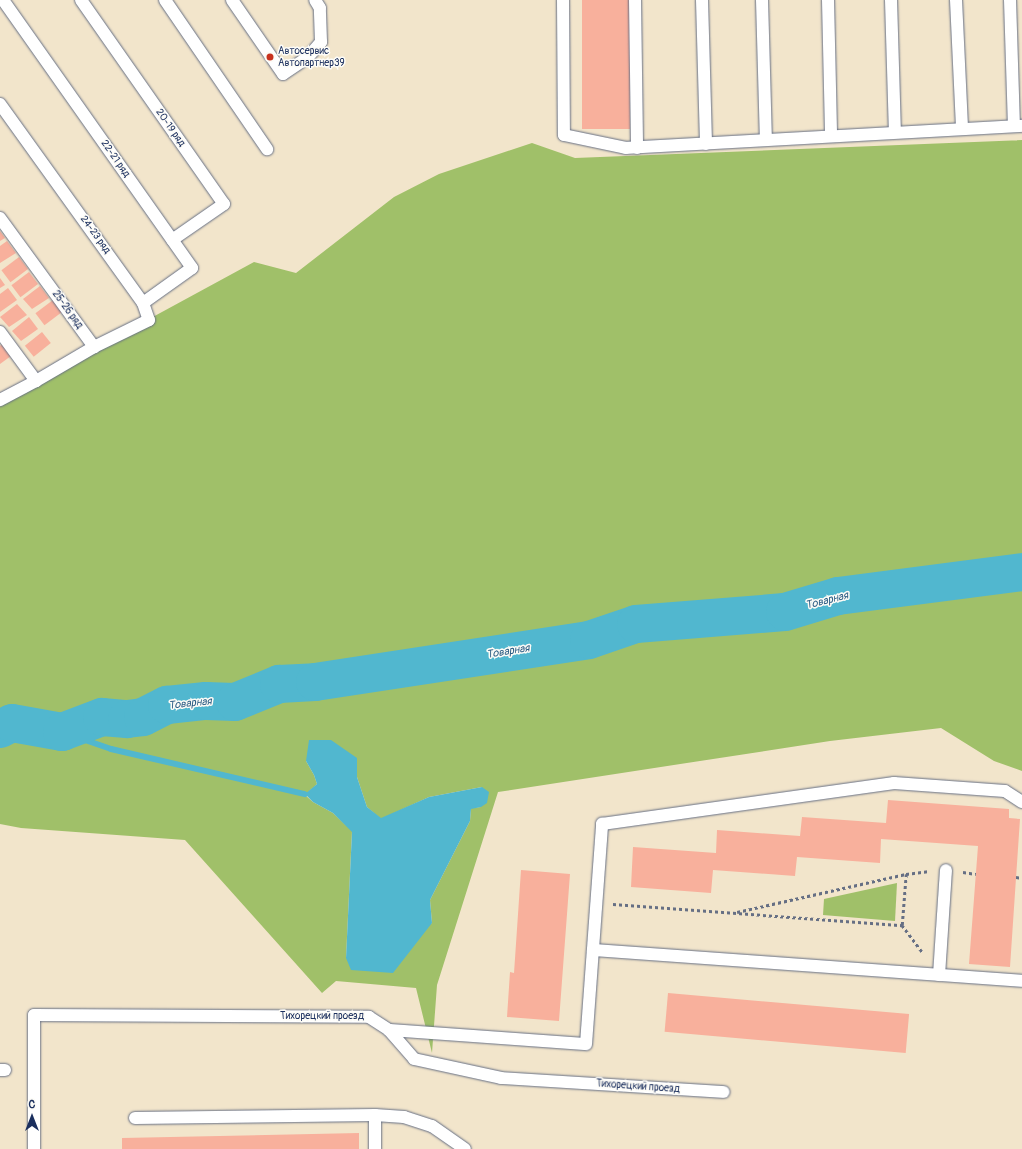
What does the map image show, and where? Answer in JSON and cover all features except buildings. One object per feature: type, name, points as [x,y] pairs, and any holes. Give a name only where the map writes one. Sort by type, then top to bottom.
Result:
[{"type":"lane","name":"22-21 ряд","points":[[3,0],[192,268],[143,303]]},
{"type":"lane","name":"20-19 ряд","points":[[81,0],[224,204],[172,240]]},
{"type":"lane","points":[[165,0],[267,149]]},
{"type":"lane","points":[[232,0],[283,74],[308,57],[322,42],[320,8],[315,0]]},
{"type":"lane","points":[[563,0],[564,135],[626,148],[1018,126],[1010,0]]},
{"type":"lane","points":[[635,0],[637,148]]},
{"type":"lane","points":[[702,0],[706,144]]},
{"type":"lane","points":[[762,0],[766,140]]},
{"type":"lane","points":[[828,0],[831,136]]},
{"type":"lane","points":[[891,0],[895,132]]},
{"type":"lane","points":[[956,0],[962,128]]},
{"type":"lane","name":"24-23 ряд","points":[[0,104],[143,303],[149,320],[94,347]]},
{"type":"lane","name":"25-26 ряд","points":[[0,218],[94,347]]},
{"type":"lane","points":[[0,332],[36,381]]},
{"type":"lane","points":[[0,400],[94,347]]},
{"type":"lane","points":[[389,1030],[586,1044],[602,824],[894,783],[1004,791],[1022,802]]},
{"type":"lane","points":[[939,975],[946,870]]},
{"type":"lane","points":[[593,950],[1022,981]]},
{"type":"lane","name":"Тихорецкий проезд","points":[[34,1149],[34,1015],[369,1017],[389,1030],[414,1058],[501,1078],[724,1092]]},
{"type":"lane","points":[[375,1116],[376,1149]]},
{"type":"lane","points":[[135,1118],[404,1117],[432,1126],[464,1149]]},
{"type":"path","points":[[733,912],[906,874],[946,870],[976,874]]},
{"type":"path","points":[[906,874],[902,925],[939,975]]},
{"type":"path","points":[[1016,877],[1022,878]]},
{"type":"path","points":[[596,902],[902,925]]},
{"type":"green space","points":[[1022,140],[1022,771],[994,761],[941,728],[830,741],[498,792],[437,985],[432,1053],[416,988],[336,981],[322,993],[185,840],[21,828],[0,824],[0,400],[254,262],[296,273],[394,197],[439,174],[532,143],[575,158]],"holes":[[[357,758],[357,777],[367,807],[381,819],[429,797],[482,787],[481,807],[471,808],[470,821],[430,900],[432,923],[346,958],[352,831],[333,813],[313,802],[305,795],[317,784],[306,761]]]},
{"type":"green space","points":[[897,883],[895,921],[823,915],[824,899]]},
{"type":"water","points":[[309,740],[331,740],[357,758],[357,777],[367,807],[381,818],[429,797],[482,787],[489,792],[487,803],[481,807],[471,809],[470,821],[430,900],[432,923],[393,973],[351,970],[346,958],[352,832],[333,813],[313,802],[305,794],[317,784],[306,761]]},
{"type":"waterway","name":"Товарная","points":[[0,729],[12,723],[62,732],[102,717],[127,719],[143,717],[167,705],[206,701],[235,702],[279,684],[315,682],[589,640],[636,624],[785,612],[838,596],[1022,572]]},
{"type":"waterway","points":[[62,732],[111,749],[305,794]]},
{"type":"place","name":"Автосервис Автопартнер39","points":[[270,57]]}]
